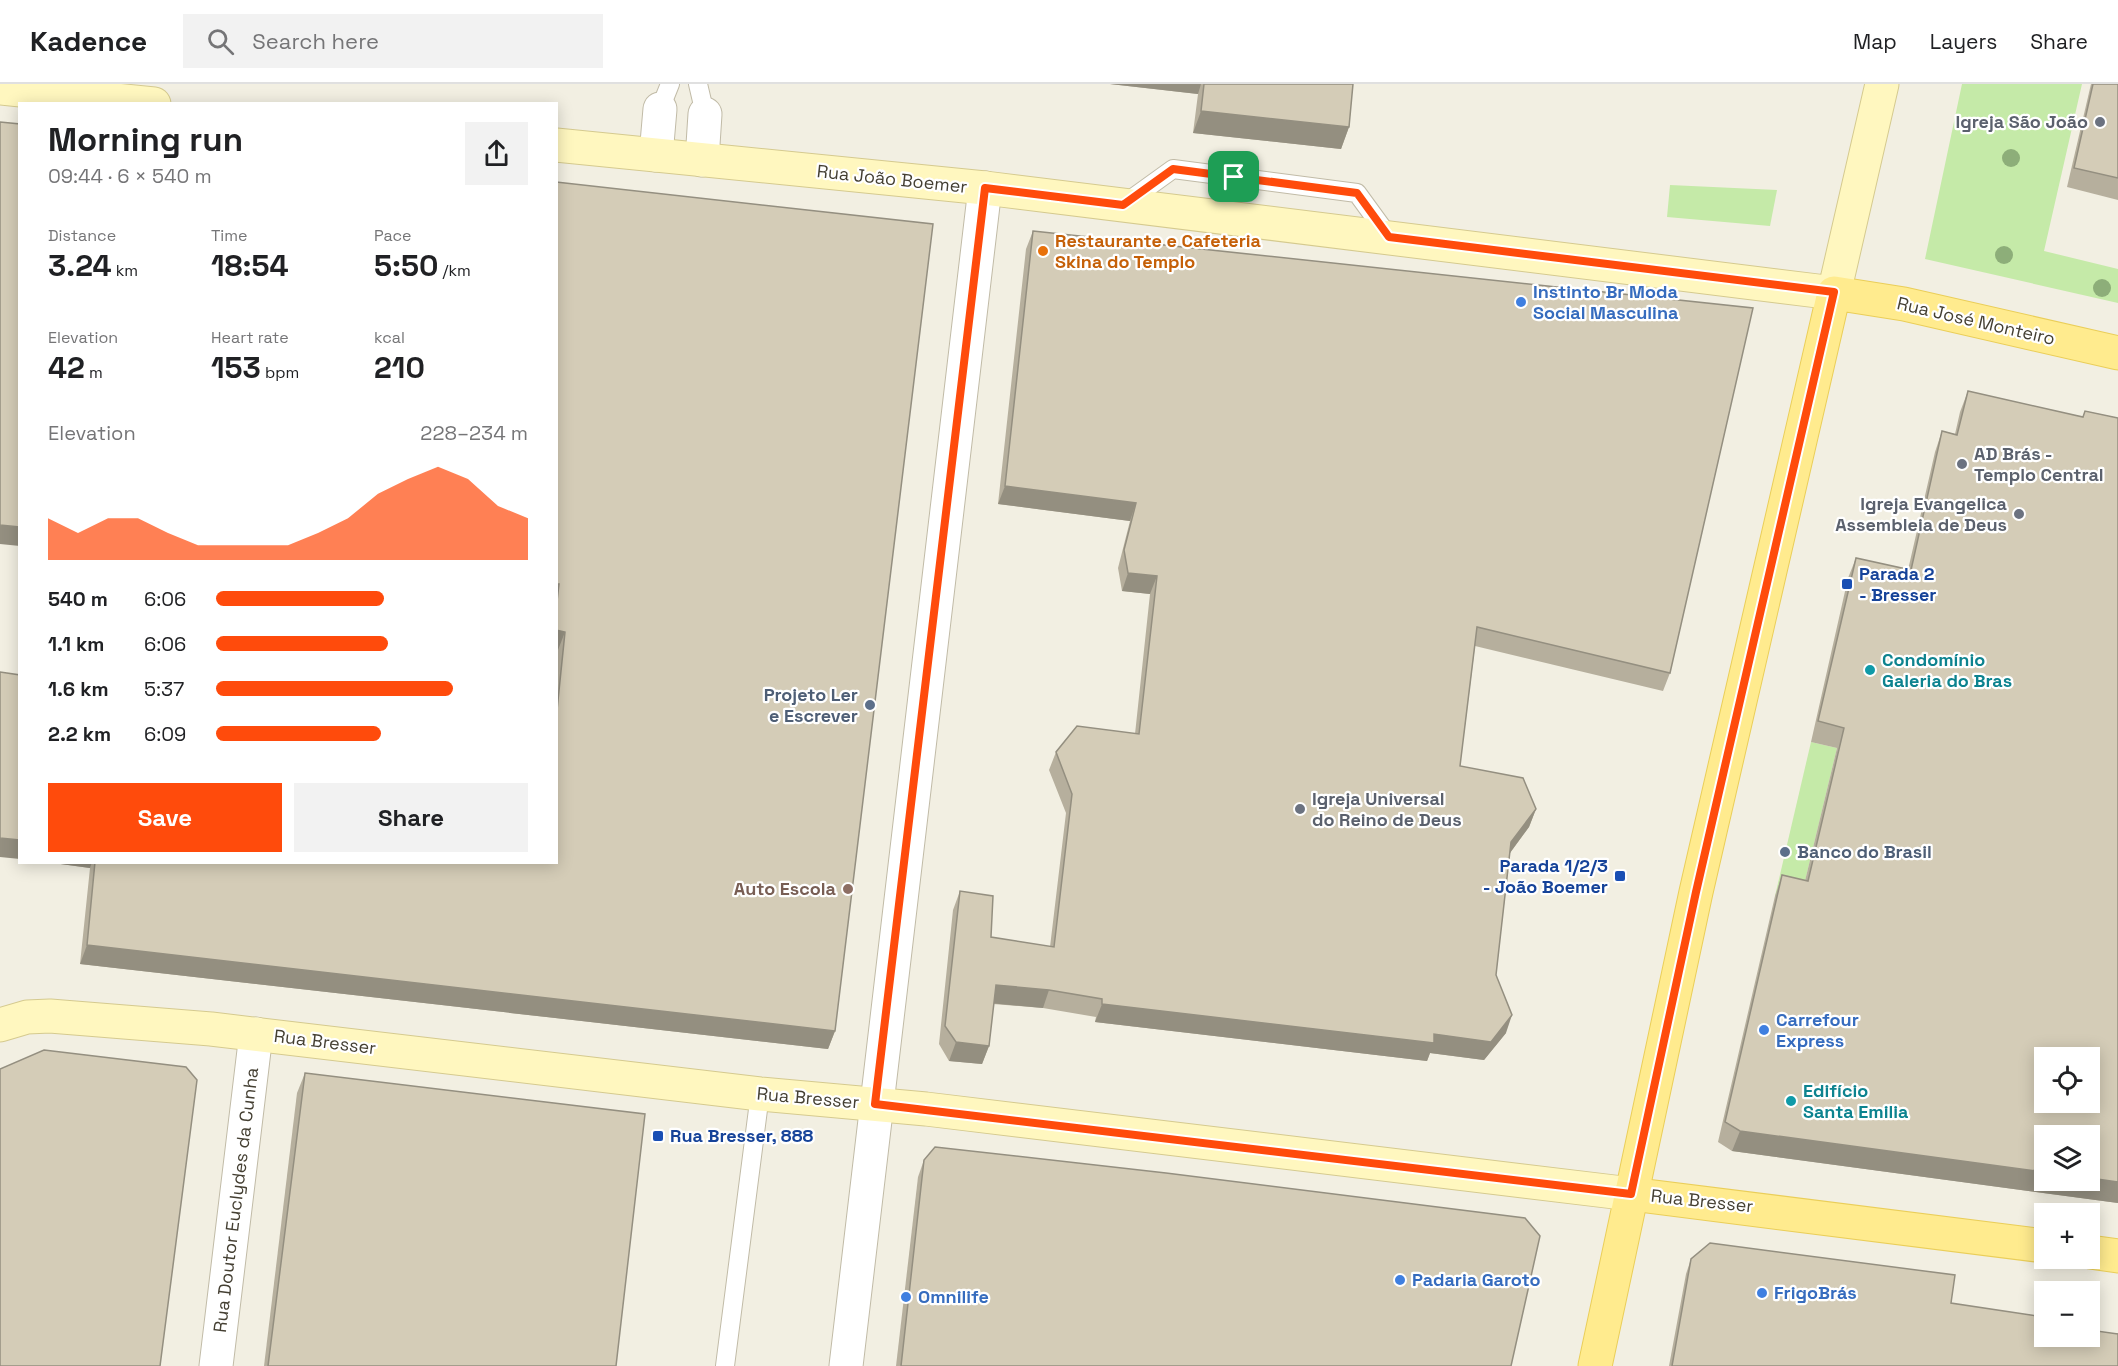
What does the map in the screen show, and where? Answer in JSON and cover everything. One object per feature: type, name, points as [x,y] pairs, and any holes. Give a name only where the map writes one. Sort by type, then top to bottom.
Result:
[{"type":"main road","points":[[1595,1366],[1696,892],[1882,84]]},
{"type":"main road","points":[[0,88],[135,102]]},
{"type":"main road","name":"Rua João Boemer","points":[[558,145],[985,188],[1834,292]]},
{"type":"main road","name":"Rua José Monteiro","points":[[1834,292],[1904,304],[2118,353]]},
{"type":"main road","name":"Rua Bresser","points":[[0,1025],[27,1017],[50,1016],[256,1034],[760,1094],[875,1104],[2034,1245]]},
{"type":"main road","points":[[2100,1253],[2118,1256]]},
{"type":"street","points":[[656,155],[665,96]]},
{"type":"street","points":[[702,99],[702,160]]},
{"type":"street","points":[[846,1366],[875,1104],[985,188]]},
{"type":"street","name":"Rua Doutor Euclydes da Cunha","points":[[216,1366],[256,1034]]},
{"type":"lane","points":[[725,1366],[760,1094]]},
{"type":"green space","points":[[1962,84],[2082,84],[2044,251],[2118,269],[2118,303],[1925,259]]},
{"type":"green space","points":[[1670,185],[1777,190],[1770,226],[1667,217]]},
{"type":"green space","points":[[1811,742],[1837,748],[1800,902],[1775,896]]},
{"type":"building","points":[[1204,84],[1353,84],[1349,127],[1201,111]]},
{"type":"building","name":"Igreja São João","points":[[2093,84],[2118,84],[2118,178],[2074,168]]},
{"type":"building","points":[[0,122],[18,124],[18,527],[0,525]]},
{"type":"building","points":[[558,182],[933,224],[835,1031],[87,945],[95,864],[558,864],[558,700],[565,632],[558,630]]},
{"type":"building","points":[[1033,231],[1753,308],[1670,673],[1477,627],[1460,766],[1523,778],[1536,809],[1511,842],[1496,975],[1512,1015],[1491,1042],[1434,1034],[1434,1043],[1102,1004],[1102,999],[1049,990],[996,985],[989,1046],[956,1042],[945,1026],[960,891],[993,896],[991,937],[1054,947],[1072,794],[1056,752],[1077,726],[1139,734],[1157,576],[1128,573],[1124,550],[1136,503],[1005,486]]},
{"type":"building","points":[[1968,391],[2083,417],[2085,411],[2118,418],[2118,1182],[2100,1179],[2100,1125],[2034,1125],[2034,1171],[1740,1131],[1725,1122],[1782,875],[1808,881],[1844,728],[1818,721],[1856,558],[1911,570],[1942,431],[1957,435]]},
{"type":"building","points":[[0,672],[18,675],[18,840],[0,838]]},
{"type":"building","points":[[44,1050],[186,1067],[197,1080],[160,1366],[0,1366],[0,1069]]},
{"type":"building","points":[[305,1073],[645,1114],[616,1366],[268,1366]]},
{"type":"building","points":[[935,1147],[1525,1218],[1540,1236],[1511,1366],[901,1366],[924,1160]]},
{"type":"building","points":[[1710,1243],[1955,1275],[1951,1303],[2034,1315],[2034,1347],[2100,1347],[2100,1331],[2118,1334],[2118,1366],[1672,1366],[1691,1259]]},
{"type":"place","name":"Igreja São João","points":[[2100,122]]},
{"type":"place","name":"Restaurante e Cafeteria Skina do Templo","points":[[1043,251]]},
{"type":"place","name":"Instinto Br Moda Social Masculina","points":[[1521,302]]},
{"type":"place","name":"AD Brás - Templo Central","points":[[1962,464]]},
{"type":"place","name":"Igreja Evangelica Assembleia de Deus","points":[[2019,514]]},
{"type":"place","name":"Parada 2 - Bresser","points":[[1847,584]]},
{"type":"place","name":"Condomínio Galeria do Bras","points":[[1870,670]]},
{"type":"place","name":"Projeto Ler e Escrever","points":[[870,705]]},
{"type":"place","name":"Igreja Universal do Reino de Deus","points":[[1300,809]]},
{"type":"place","name":"Banco do Brasil","points":[[1785,852]]},
{"type":"place","name":"Parada 1/2/3 - João Boemer","points":[[1620,876]]},
{"type":"place","name":"Auto Escola","points":[[848,889]]},
{"type":"place","name":"Carrefour Express","points":[[1764,1030]]},
{"type":"place","name":"Edifício Santa Emilia","points":[[1791,1101]]},
{"type":"place","name":"Rua Bresser, 888","points":[[658,1136]]},
{"type":"place","name":"Padaria Garoto","points":[[1400,1280]]},
{"type":"place","name":"FrigoBrás","points":[[1762,1293]]},
{"type":"place","name":"Omnilife","points":[[906,1297]]},
{"type":"route","points":[[1173,169],[1234,177],[1357,193],[1389,237],[1834,292],[1696,892],[1631,1194],[875,1104],[985,188],[1123,205],[1173,169]]}]
